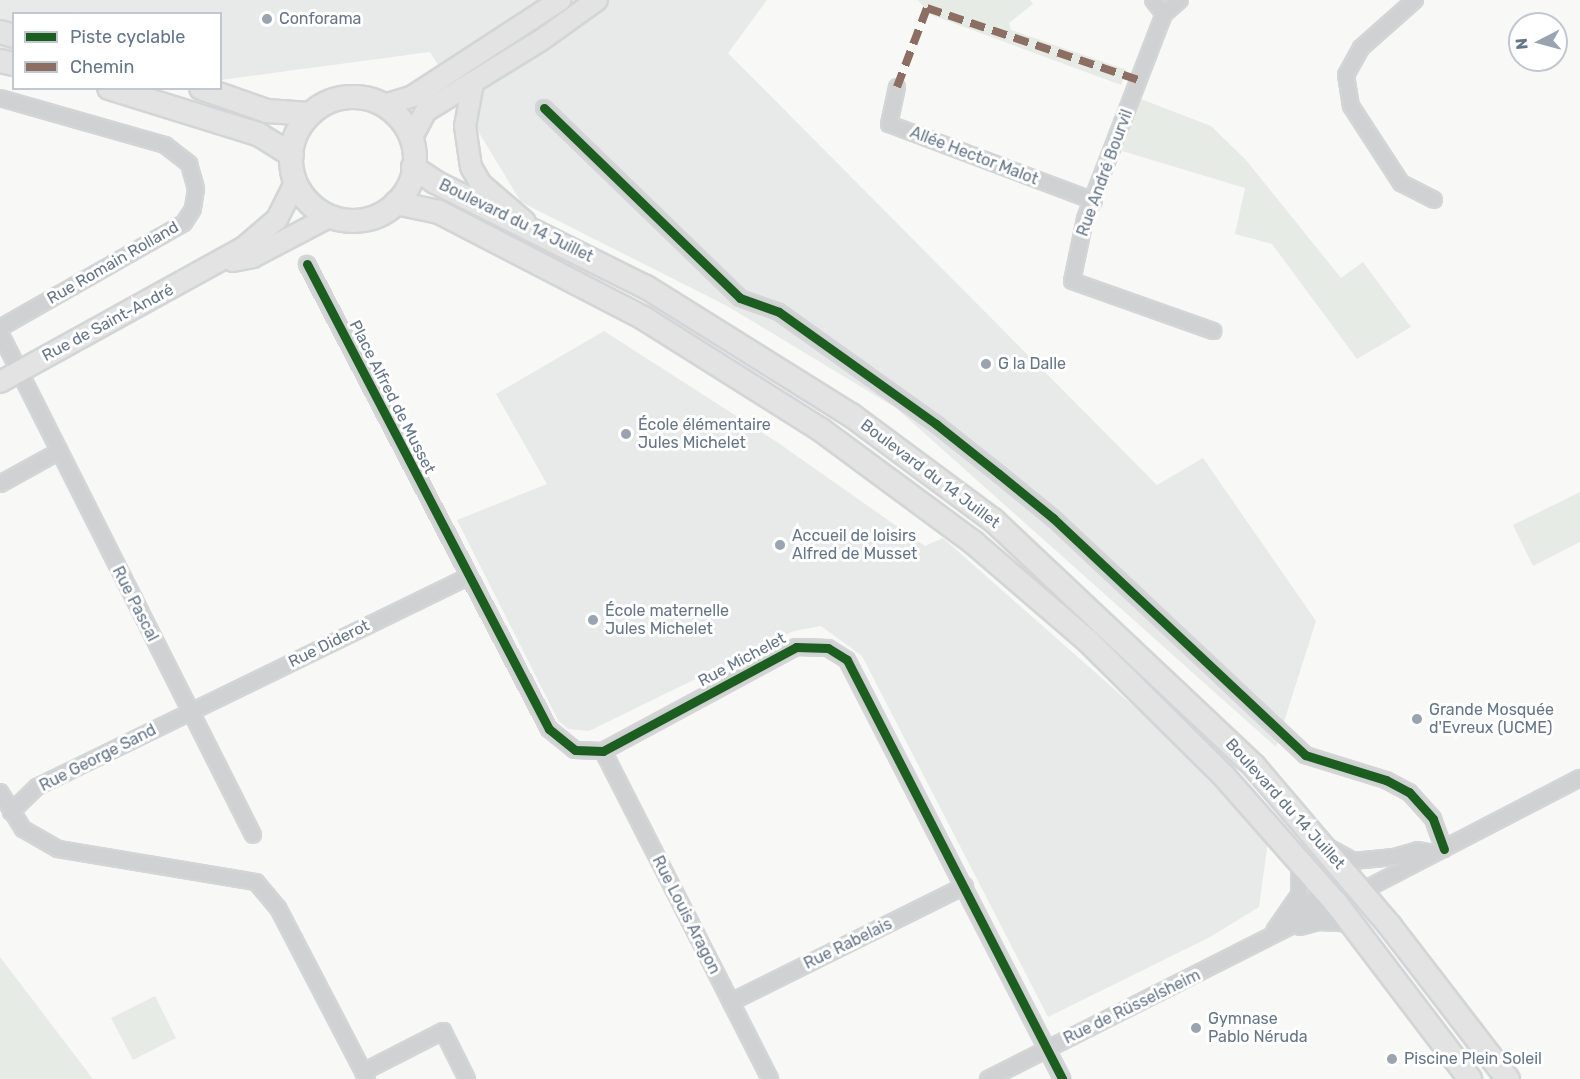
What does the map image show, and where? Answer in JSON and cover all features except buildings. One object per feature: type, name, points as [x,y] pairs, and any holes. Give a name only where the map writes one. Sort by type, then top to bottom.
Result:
[{"type":"main road","points":[[560,0],[413,96],[384,105],[351,97],[333,100],[309,114],[299,127],[292,155],[295,183],[309,203],[329,217],[352,221],[368,219],[396,203],[408,187],[413,167],[412,136],[426,111],[473,83],[597,0]]},
{"type":"main road","points":[[473,83],[465,126],[471,167],[481,183],[536,231]]},
{"type":"main road","points":[[115,90],[258,134],[292,155]]},
{"type":"main road","points":[[207,90],[267,111],[309,114]]},
{"type":"main road","points":[[384,105],[412,136]]},
{"type":"main road","name":"Boulevard du 14 Juillet","points":[[413,167],[646,286],[851,415],[993,520],[1213,724],[1324,845],[1508,1079]]},
{"type":"main road","name":"Rue de Saint-André","points":[[0,382],[216,265],[277,219],[295,183]]},
{"type":"main road","name":"Boulevard du 14 Juillet","points":[[396,203],[438,212],[645,319],[741,376],[907,491],[974,543],[1088,641],[1200,750],[1336,903],[1470,1079]]},
{"type":"main road","name":"Rue de Saint-André","points":[[216,265],[253,257],[329,217]]},
{"type":"main road","points":[[1336,903],[1362,891]]},
{"type":"street","points":[[1153,0],[1164,14]]},
{"type":"street","name":"Rue André Bourvil","points":[[1180,0],[1164,14],[1094,201],[1085,219],[1072,281],[1213,331]]},
{"type":"street","points":[[1412,1],[1361,48],[1346,75],[1351,106],[1401,183],[1434,200]]},
{"type":"street","name":"Allée Hector Malot","points":[[897,87],[889,123],[1094,201]]},
{"type":"street","name":"Rue Romain Rolland","points":[[0,98],[165,146],[189,164],[196,189],[193,209],[184,224],[0,328]]},
{"type":"street","points":[[544,108],[740,298],[779,312],[936,424],[999,474],[1053,518],[1305,755],[1386,780],[1409,792],[1433,819],[1439,851]]},
{"type":"street","name":"Place Alfred de Musset","points":[[307,264],[468,577]]},
{"type":"street","points":[[0,333],[19,372]]},
{"type":"street","name":"Rue Pascal","points":[[19,372],[253,835]]},
{"type":"street","points":[[0,484],[58,452]]},
{"type":"street","points":[[468,577],[549,729],[575,750],[603,751]]},
{"type":"street","name":"Rue Diderot","points":[[190,711],[468,577]]},
{"type":"street","name":"Rue Michelet","points":[[603,751],[796,647],[828,648],[847,660],[965,886],[1062,1079]]},
{"type":"street","name":"Rue George Sand","points":[[10,812],[37,787],[190,711]]},
{"type":"street","name":"Rue Louis Aragon","points":[[603,751],[770,1079]]},
{"type":"street","points":[[1362,891],[1580,778]]},
{"type":"street","points":[[0,792],[10,812],[23,829],[58,849],[256,882],[278,908],[365,1075],[443,1031],[467,1079]]},
{"type":"street","points":[[1324,845],[1353,861],[1394,857],[1418,850],[1439,851]]},
{"type":"street","name":"Rue de Rüsselsheim","points":[[1274,931],[1299,895],[1299,860]]},
{"type":"street","name":"Rue Rabelais","points":[[731,1002],[965,886]]},
{"type":"street","name":"Rue de Rüsselsheim","points":[[1285,915],[1317,898],[1336,903]]},
{"type":"street","name":"Rue de Rüsselsheim","points":[[988,1079],[1151,999],[1274,931],[1336,903]]},
{"type":"street","points":[[1274,931],[1319,922],[1352,924]]},
{"type":"shaded area","points":[[0,0],[767,0],[728,53],[1157,485],[1203,458],[1316,621],[1276,747],[896,408],[727,306],[521,202],[430,52],[222,80],[222,12],[12,12],[12,51],[0,48]]},
{"type":"shaded area","points":[[918,0],[1030,0],[1033,4],[1009,23],[1011,30],[1127,70],[1121,85],[929,14]]},
{"type":"shaded area","points":[[1141,99],[1211,126],[1246,160],[1341,278],[1363,262],[1411,327],[1357,359],[1272,244],[1235,234],[1245,188],[1122,151]]},
{"type":"shaded area","points":[[604,331],[777,442],[925,546],[943,538],[1147,718],[1268,841],[1259,907],[1210,937],[1048,1017],[862,656],[821,626],[794,631],[589,731],[568,729],[558,720],[457,520],[547,484],[496,394]]},
{"type":"shaded area","points":[[1580,492],[1580,542],[1533,566],[1513,525]]},
{"type":"shaded area","points":[[0,957],[93,1079],[0,1079]]},
{"type":"shaded area","points":[[155,996],[176,1038],[133,1060],[111,1018]]},
{"type":"marked path","points":[[897,87],[927,8],[1139,80]]},
{"type":"cycle path","points":[[544,108],[740,298],[779,312],[936,424],[999,474],[1053,518],[1305,755],[1386,780],[1409,792],[1433,819],[1444,849]]},
{"type":"cycle path","points":[[307,264],[549,729],[575,750],[603,751],[796,647],[828,648],[847,660],[1062,1079]]},
{"type":"place","name":"Conforama","points":[[267,19]]},
{"type":"place","name":"G la Dalle","points":[[986,364]]},
{"type":"place","name":"École élémentaire Jules Michelet","points":[[626,434]]},
{"type":"place","name":"Accueil de loisirs Alfred de Musset","points":[[780,545]]},
{"type":"place","name":"École maternelle Jules Michelet","points":[[593,620]]},
{"type":"place","name":"Grande Mosquée d'Evreux (UCME)","points":[[1417,719]]},
{"type":"place","name":"Gymnase Pablo Néruda","points":[[1196,1028]]},
{"type":"place","name":"Piscine Plein Soleil","points":[[1392,1059]]}]
